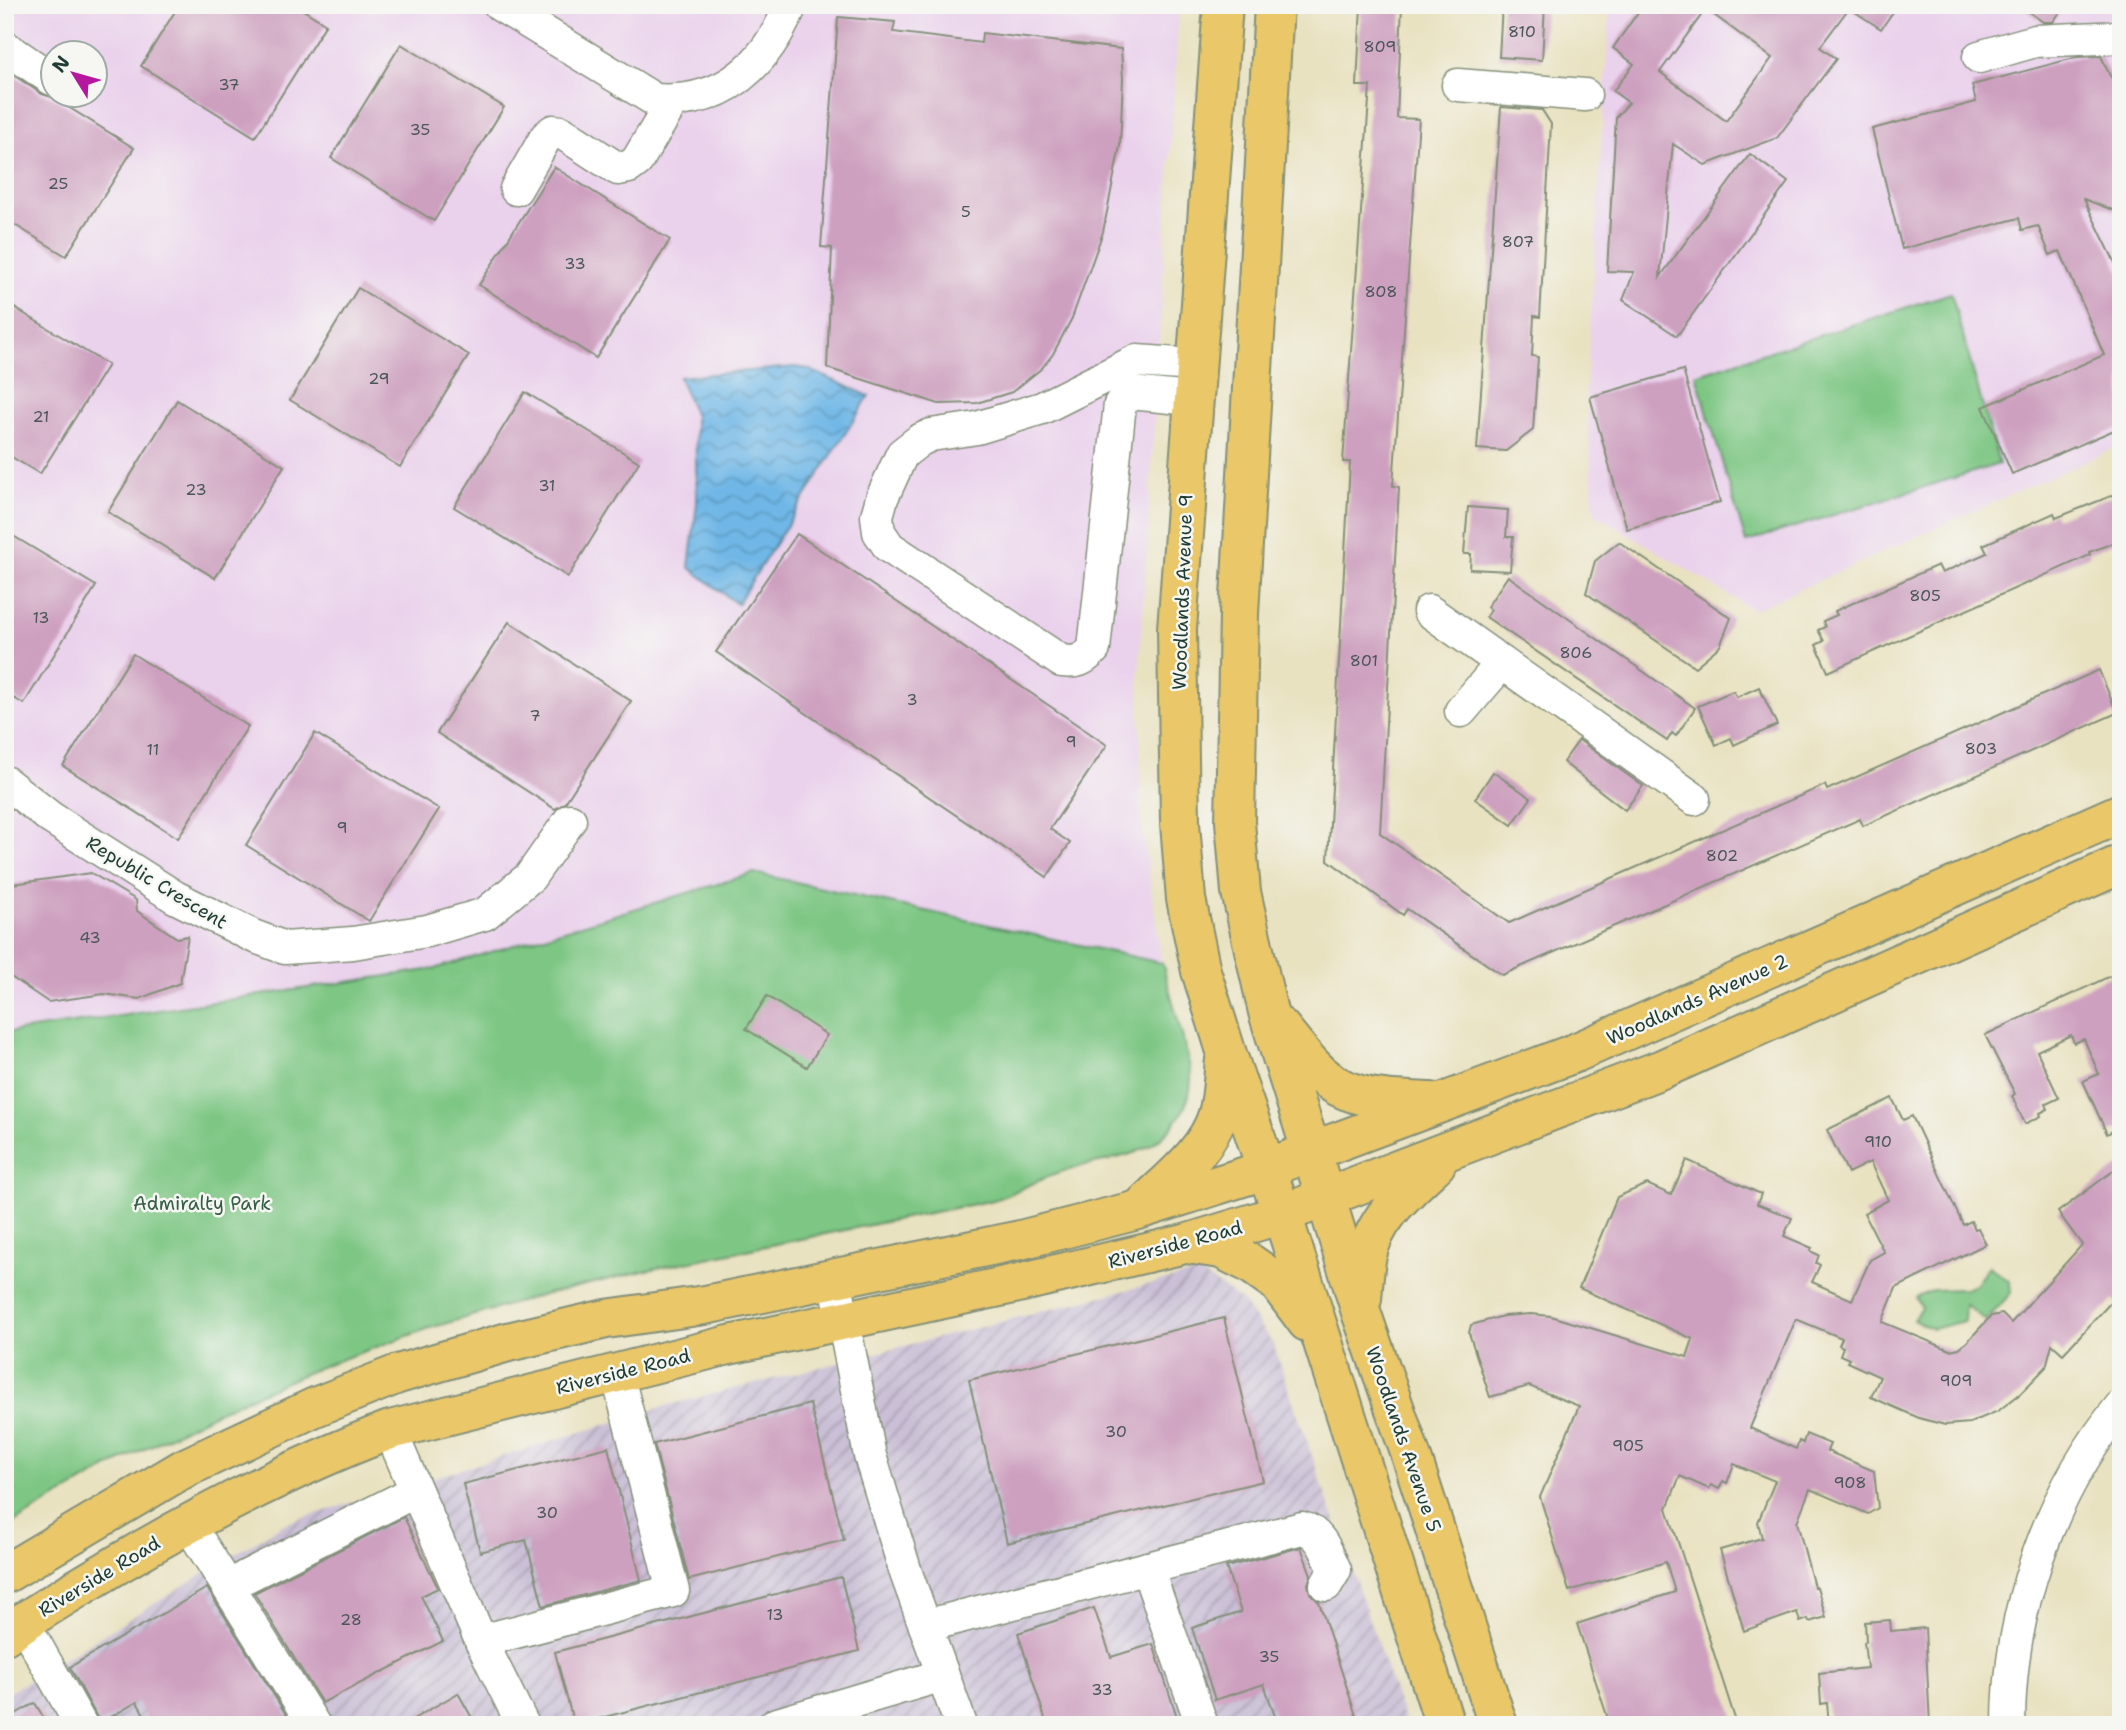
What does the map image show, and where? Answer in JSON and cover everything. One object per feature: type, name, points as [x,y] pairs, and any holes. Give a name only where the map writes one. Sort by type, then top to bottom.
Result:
[{"type":"main road","name":"Woodlands Avenue 9","points":[[1223,5],[1177,629],[1180,823],[1186,898],[1201,971],[1266,1168]]},
{"type":"main road","points":[[1274,5],[1240,600],[1234,757],[1235,822],[1241,892],[1268,1013],[1311,1152]]},
{"type":"main road","name":"Woodlands Avenue 2","points":[[1266,1168],[1575,1053],[2121,813]]},
{"type":"main road","points":[[1282,1214],[1662,1069],[2121,864]]},
{"type":"main road","points":[[1268,1013],[1310,1062],[1338,1086],[1374,1098],[1443,1103]]},
{"type":"main road","points":[[1139,1210],[1196,1153],[1212,1129],[1218,1112],[1226,1051]]},
{"type":"main road","points":[[1361,1312],[1366,1258],[1379,1224],[1398,1200],[1450,1150]]},
{"type":"main road","name":"Woodlands Avenue 5","points":[[1311,1152],[1361,1312],[1414,1464],[1498,1725]]},
{"type":"main road","points":[[5,1574],[183,1469],[315,1407],[398,1374],[508,1342],[606,1319],[705,1305],[1020,1240],[1139,1210],[1266,1168],[1445,1725]]},
{"type":"main road","name":"Riverside Road","points":[[14,1629],[188,1523],[270,1480],[390,1430],[729,1345],[1185,1244],[1282,1214]]},
{"type":"main road","points":[[1185,1244],[1221,1249],[1251,1264],[1278,1283],[1325,1346]]},
{"type":"street","points":[[500,5],[655,100],[679,102],[720,91],[748,71],[784,21],[790,5]]},
{"type":"street","points":[[1979,57],[2035,41],[2121,37]]},
{"type":"street","points":[[5,47],[38,69]]},
{"type":"street","points":[[1458,85],[1585,95]]},
{"type":"street","points":[[516,189],[546,137],[553,131],[561,132],[618,169],[629,167],[637,162],[673,101]]},
{"type":"street","points":[[1136,361],[1194,382],[1130,393],[1120,404],[1094,649],[1085,659],[1074,663],[1061,661],[889,548],[879,532],[877,516],[882,498],[902,454],[920,440],[931,435],[977,428],[1042,408],[1136,361]]},
{"type":"street","points":[[1429,611],[1694,799]]},
{"type":"street","points":[[1461,711],[1502,663]]},
{"type":"street","name":"Republic Crescent","points":[[5,782],[51,818],[175,897],[253,936],[285,948],[353,943],[427,931],[485,914],[530,877],[570,820]]},
{"type":"street","points":[[835,1278],[870,1456],[906,1573],[961,1725]]},
{"type":"street","points":[[481,1641],[673,1591],[617,1373]]},
{"type":"street","points":[[2009,1725],[2009,1688],[2025,1595],[2057,1507],[2099,1433],[2121,1406]]},
{"type":"street","points":[[390,1430],[481,1641],[523,1725]]},
{"type":"street","points":[[245,1577],[416,1491]]},
{"type":"street","points":[[188,1523],[314,1725]]},
{"type":"street","points":[[925,1626],[1302,1528],[1311,1530],[1318,1536],[1335,1570],[1326,1584]]},
{"type":"street","points":[[1147,1568],[1202,1725]]},
{"type":"street","points":[[14,1629],[81,1725]]},
{"type":"street","points":[[774,1725],[943,1675]]},
{"type":"shaded area","points":[[5,5],[1179,5],[1139,675],[1141,820],[1162,963],[754,873],[434,969],[5,1033]]},
{"type":"shaded area","points":[[1610,5],[2121,5],[2121,445],[1753,610],[1594,513],[1586,393]]},
{"type":"shaded area","points":[[1199,1272],[1242,1301],[1273,1344],[1406,1725],[5,1725],[5,1695],[286,1523],[669,1405]]},
{"type":"green space","points":[[1951,293],[1999,464],[1746,542],[1696,375]]},
{"type":"green space","name":"Admiralty Park","points":[[754,873],[1162,963],[1190,1072],[1189,1093],[1182,1113],[1167,1132],[1153,1144],[1138,1151],[1052,1175],[994,1200],[652,1269],[539,1296],[427,1329],[320,1367],[217,1412],[109,1467],[5,1528],[5,1033],[434,969]]},
{"type":"green space","points":[[1989,1266],[2010,1282],[2011,1293],[1986,1321],[1965,1305],[1964,1321],[1932,1329],[1913,1320],[1921,1307],[1916,1298],[1933,1290],[1966,1289],[1975,1285]]},
{"type":"water","points":[[795,367],[808,369],[869,396],[737,604],[689,567],[697,503],[695,416],[679,377]]},
{"type":"building","points":[[179,5],[295,5],[326,24],[255,137],[141,66]]},
{"type":"building","points":[[1361,5],[1402,5],[1397,118],[1419,119],[1393,486],[1399,487],[1380,833],[1509,923],[1825,785],[1827,790],[2099,670],[2117,713],[1863,826],[1860,819],[1502,975],[1407,909],[1403,915],[1328,860],[1350,462],[1343,462],[1370,86],[1357,86]]},
{"type":"building","points":[[1502,5],[1545,5],[1542,60],[1499,57]]},
{"type":"building","points":[[1643,5],[1898,5],[1881,29],[1849,8],[1820,47],[1836,59],[1777,138],[1705,165],[1673,144],[1660,277],[1750,154],[1788,182],[1677,336],[1623,300],[1634,272],[1607,271],[1616,117],[1629,103],[1613,91],[1634,64],[1613,48]],"holes":[[[1706,9],[1772,58],[1726,121],[1660,72]]]},
{"type":"building","points":[[2019,5],[2065,5],[2053,22],[2043,22]]},
{"type":"building","points":[[838,17],[895,22],[893,32],[981,43],[982,33],[1121,49],[1123,78],[1120,146],[1103,232],[1072,318],[1053,354],[1042,368],[1012,392],[977,403],[939,404],[827,368],[832,248],[821,247]]},
{"type":"building","points":[[401,44],[504,107],[434,221],[331,158]]},
{"type":"building","points":[[2101,56],[2110,76],[2121,85],[2121,197],[2115,211],[2084,199],[2121,275],[2121,427],[2012,474],[1983,407],[2104,355],[2060,251],[2050,255],[2038,226],[2022,230],[2019,218],[1902,249],[1872,129],[1976,102],[1972,85],[2078,57]]},
{"type":"building","points":[[12,74],[38,91],[38,108],[70,108],[134,148],[66,256],[5,219],[5,85]]},
{"type":"building","points":[[1501,107],[1542,110],[1551,124],[1540,317],[1534,316],[1532,356],[1538,357],[1533,430],[1506,451],[1477,449]]},
{"type":"building","points":[[554,167],[670,240],[596,358],[479,285]]},
{"type":"building","points":[[358,288],[469,355],[400,467],[290,400]]},
{"type":"building","points":[[5,302],[108,365],[40,474],[5,453]]},
{"type":"building","points":[[1683,370],[1720,502],[1627,529],[1590,397]]},
{"type":"building","points":[[525,392],[639,462],[568,577],[454,507]]},
{"type":"building","points":[[177,400],[284,466],[215,578],[108,512]]},
{"type":"building","points":[[2121,492],[2121,540],[2089,552],[2090,555],[1828,672],[1816,645],[1824,641],[1818,630],[1825,627],[1823,621],[1837,615],[1835,611],[1938,565],[1942,573],[1987,553],[1983,545],[2054,513],[2056,518]]},
{"type":"building","points":[[1468,507],[1508,510],[1506,537],[1513,537],[1510,571],[1470,569],[1471,554],[1464,554]]},
{"type":"building","points":[[5,531],[96,586],[24,704],[5,693]]},
{"type":"building","points":[[797,534],[1107,745],[1050,829],[1070,843],[1047,877],[716,652]]},
{"type":"building","points":[[1619,542],[1731,618],[1720,646],[1695,667],[1586,593],[1595,561]]},
{"type":"building","points":[[1508,576],[1695,708],[1676,736],[1672,733],[1667,741],[1486,617],[1491,610],[1487,607]]},
{"type":"building","points":[[509,622],[631,701],[565,803],[555,809],[437,733]]},
{"type":"building","points":[[133,654],[248,726],[178,838],[63,766]]},
{"type":"building","points":[[1759,687],[1777,725],[1734,745],[1731,738],[1716,745],[1698,706],[1733,691],[1737,697]]},
{"type":"building","points":[[315,733],[439,809],[369,921],[246,845]]},
{"type":"building","points":[[1579,740],[1643,786],[1625,810],[1563,762]]},
{"type":"building","points":[[1493,772],[1531,798],[1512,825],[1475,799]]},
{"type":"building","points":[[91,873],[136,900],[137,911],[177,938],[188,936],[180,983],[139,999],[104,994],[48,1002],[5,973],[5,885]]},
{"type":"building","points":[[2110,976],[2121,999],[2121,1127],[2107,1134],[2083,1081],[2099,1074],[2084,1039],[2074,1043],[2071,1035],[2037,1051],[2059,1098],[2046,1104],[2048,1109],[2040,1113],[2041,1116],[2025,1124],[2012,1096],[2015,1094],[1985,1035]]},
{"type":"building","points":[[767,996],[827,1035],[807,1067],[746,1029]]},
{"type":"building","points":[[1892,1098],[1903,1120],[1912,1116],[1963,1225],[1971,1221],[1986,1244],[1896,1288],[1882,1322],[1950,1350],[1967,1342],[1991,1316],[2002,1314],[2011,1323],[2082,1245],[2058,1212],[2121,1165],[2121,1308],[2113,1300],[2063,1354],[2052,1344],[2046,1367],[2020,1394],[1998,1411],[1970,1423],[1945,1425],[1919,1418],[1871,1397],[1880,1377],[1847,1362],[1849,1359],[1840,1355],[1843,1347],[1839,1345],[1842,1338],[1796,1319],[1750,1428],[1796,1449],[1799,1441],[1803,1443],[1806,1434],[1830,1444],[1827,1451],[1874,1471],[1878,1508],[1868,1514],[1810,1489],[1797,1522],[1814,1587],[1817,1587],[1826,1617],[1800,1622],[1797,1612],[1744,1631],[1720,1550],[1762,1538],[1758,1522],[1775,1481],[1734,1464],[1727,1483],[1723,1481],[1719,1489],[1711,1485],[1709,1489],[1680,1476],[1667,1508],[1737,1725],[1610,1725],[1577,1624],[1675,1592],[1666,1562],[1569,1591],[1540,1497],[1579,1406],[1529,1386],[1490,1397],[1469,1333],[1471,1325],[1503,1316],[1551,1316],[1687,1357],[1693,1339],[1579,1288],[1617,1197],[1647,1184],[1671,1195],[1687,1160],[1761,1194],[1757,1204],[1792,1218],[1784,1236],[1812,1248],[1810,1251],[1819,1255],[1816,1263],[1820,1265],[1812,1282],[1852,1300],[1870,1260],[1884,1252],[1864,1213],[1888,1200],[1870,1162],[1848,1173],[1827,1130]]},
{"type":"building","points":[[1224,1318],[1263,1481],[1007,1543],[969,1380]]},
{"type":"building","points":[[810,1404],[844,1540],[689,1580],[654,1444]]},
{"type":"building","points":[[608,1447],[641,1580],[543,1606],[526,1540],[480,1552],[463,1484]]},
{"type":"building","points":[[404,1517],[438,1588],[421,1596],[443,1641],[322,1703],[254,1593]]},
{"type":"building","points":[[1301,1547],[1311,1575],[1308,1584],[1310,1593],[1319,1602],[1359,1725],[1278,1725],[1264,1684],[1215,1700],[1192,1628],[1241,1612],[1226,1567]]},
{"type":"building","points":[[841,1577],[859,1651],[574,1725],[555,1652]]},
{"type":"building","points":[[207,1588],[292,1724],[150,1725],[137,1702],[100,1723],[70,1667]]},
{"type":"building","points":[[1094,1608],[1111,1657],[1153,1644],[1178,1720],[1165,1725],[1047,1725],[1018,1633]]},
{"type":"building","points":[[1890,1620],[1891,1631],[1925,1628],[1930,1725],[1829,1725],[1827,1703],[1821,1704],[1819,1673],[1867,1668],[1865,1622]]},
{"type":"building","points":[[458,1693],[476,1725],[403,1725]]},
{"type":"building","points":[[35,1703],[48,1725],[5,1725],[5,1720]]}]
